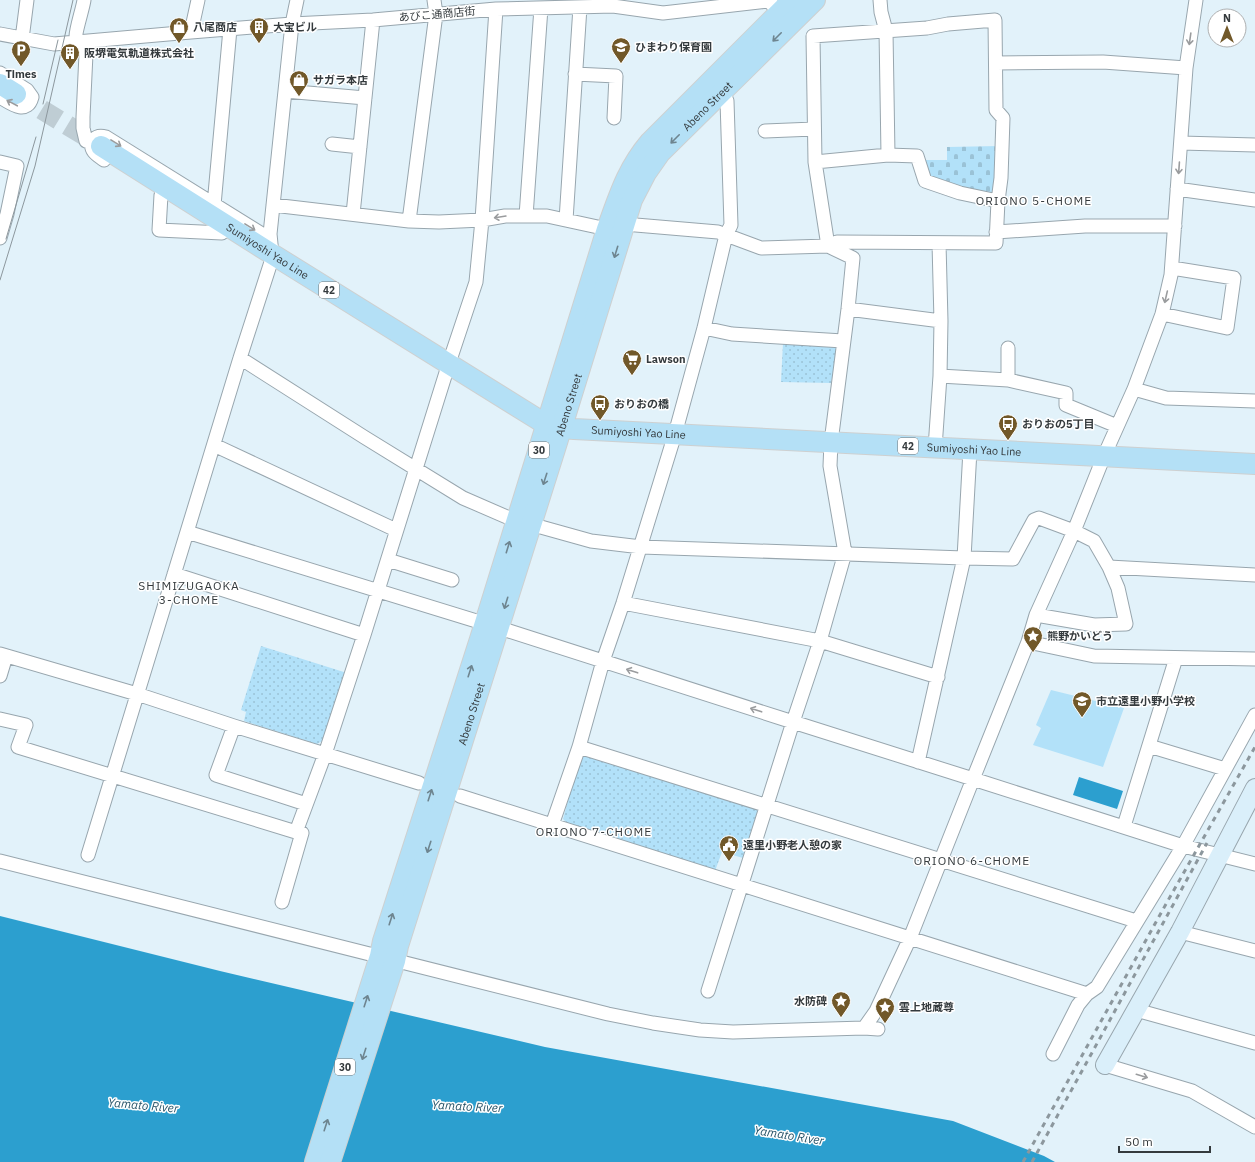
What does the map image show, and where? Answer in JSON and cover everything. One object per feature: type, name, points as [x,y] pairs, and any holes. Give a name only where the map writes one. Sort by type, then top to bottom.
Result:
[{"type":"main road","name":"Abeno Street","points":[[385,966],[384,941],[492,626],[616,226],[627,176],[640,153],[671,120],[788,12],[815,0]]},
{"type":"main road","name":"Abeno Street","points":[[616,226],[652,162],[723,91],[788,12]]},
{"type":"main road","name":"Sumiyoshi Yao Line","points":[[96,144],[449,363],[554,426],[970,450],[1255,464]]},
{"type":"main road","name":"30","points":[[315,1162],[385,966]]},
{"type":"main road","name":"30","points":[[330,1162],[385,966]]},
{"type":"street","points":[[22,39],[27,0]]},
{"type":"street","points":[[84,0],[75,36],[83,42],[83,48],[86,54],[83,128],[86,141],[96,144]]},
{"type":"street","points":[[191,32],[198,0]]},
{"type":"street","points":[[88,855],[188,532],[271,252],[273,205],[292,24],[296,0]]},
{"type":"street","points":[[409,221],[436,14],[434,0]]},
{"type":"street","points":[[880,0],[881,12],[886,31],[888,156]]},
{"type":"street","points":[[864,1028],[876,1011],[910,938],[1028,642],[1036,615],[1074,531],[1104,456],[1134,389],[1162,314],[1172,268],[1186,68],[1196,0]]},
{"type":"street","name":"あびこ通商店街","points":[[0,34],[54,44],[292,24],[373,20],[496,9],[514,4],[541,8],[598,3],[663,13],[739,2],[768,1],[788,12]]},
{"type":"street","points":[[566,220],[575,74],[572,5]]},
{"type":"street","points":[[526,216],[541,8]]},
{"type":"street","points":[[296,832],[325,754],[364,635],[396,530],[476,282],[482,220],[496,9]]},
{"type":"street","points":[[353,214],[373,20]]},
{"type":"street","points":[[273,205],[409,221],[439,222],[482,220],[505,216],[547,216],[566,220],[616,226],[718,232],[761,248],[828,246],[837,242],[996,243],[998,201],[1001,178],[1003,118],[996,110],[995,20],[948,24],[927,28],[813,36],[815,162],[828,246]]},
{"type":"street","points":[[214,205],[230,29]]},
{"type":"street","points":[[996,63],[1103,62],[1186,68]]},
{"type":"street","points":[[0,73],[27,90],[32,97],[28,105],[18,107],[5,92]]},
{"type":"street","points":[[575,74],[616,76],[614,118]]},
{"type":"street","points":[[285,90],[365,98]]},
{"type":"street","points":[[552,825],[579,747],[604,661],[641,547],[675,434],[704,328],[726,235],[731,225],[727,102],[723,91]]},
{"type":"street","points":[[765,131],[814,130]]},
{"type":"street","points":[[95,137],[106,137],[214,205],[271,252],[222,233],[96,154],[92,149],[96,144],[95,137]]},
{"type":"street","points":[[1181,143],[1255,146]]},
{"type":"street","points":[[332,144],[360,147]]},
{"type":"street","points":[[815,162],[888,156],[917,156],[925,181],[960,193],[998,201]]},
{"type":"street","points":[[0,162],[17,166],[3,214],[0,238]]},
{"type":"street","points":[[1177,189],[1255,200]]},
{"type":"street","points":[[161,195],[159,230],[222,233]]},
{"type":"street","points":[[996,232],[1085,226],[1175,226]]},
{"type":"street","points":[[935,448],[940,376],[941,321],[939,243]]},
{"type":"street","points":[[708,991],[820,641],[845,553],[830,466],[831,442],[853,258],[828,246]]},
{"type":"street","points":[[1162,314],[1227,328],[1234,278],[1172,268]]},
{"type":"street","points":[[848,309],[941,321]]},
{"type":"street","points":[[704,328],[732,334],[843,341]]},
{"type":"street","points":[[1008,348],[1008,380]]},
{"type":"street","points":[[240,358],[463,498],[523,522],[591,541],[641,547],[1013,559],[1034,520],[1039,518],[1074,531],[1094,541],[1109,567],[1118,588],[1126,624],[1094,625],[1036,615]]},
{"type":"street","points":[[940,376],[1008,380],[1066,393],[1066,406],[1117,426]]},
{"type":"street","points":[[1134,389],[1166,398],[1255,401]]},
{"type":"street","points":[[214,445],[396,530]]},
{"type":"street","points":[[918,762],[964,558],[970,450]]},
{"type":"street","points":[[188,532],[604,661],[1183,846],[1255,864]]},
{"type":"street","points":[[388,560],[452,580]]},
{"type":"street","points":[[1109,567],[1255,574]]},
{"type":"street","points":[[174,574],[364,635]]},
{"type":"street","points":[[623,603],[820,641],[938,677]]},
{"type":"street","points":[[1028,642],[1094,656],[1255,659]]},
{"type":"street","points":[[0,676],[3,655],[137,694],[234,726],[419,783]]},
{"type":"street","points":[[1124,826],[1176,658]]},
{"type":"street","points":[[1053,1054],[1078,1005],[1087,994],[1097,987],[1183,846],[1255,715]]},
{"type":"street","points":[[0,719],[26,724],[18,747],[302,834],[282,902]]},
{"type":"street","points":[[234,726],[216,775],[306,804]]},
{"type":"street","points":[[1149,746],[1225,769]]},
{"type":"street","points":[[579,747],[1136,921]]},
{"type":"street","points":[[1255,788],[1211,853],[1180,932],[1105,1065],[1192,1091],[1255,1127]]},
{"type":"street","points":[[460,796],[1087,994]]},
{"type":"street","points":[[0,861],[385,966],[653,1023],[700,1030],[733,1032],[864,1028],[878,1029]]},
{"type":"street","points":[[1180,932],[1255,951]]},
{"type":"street","points":[[1136,1010],[1255,1043]]},
{"type":"green space","points":[[999,146],[997,198],[931,181],[920,160],[947,160],[947,147]]},
{"type":"green space","points":[[783,343],[833,345],[837,350],[831,383],[781,382]]},
{"type":"green space","points":[[261,646],[347,673],[326,739],[317,744],[244,721],[246,712],[241,710]]},
{"type":"green space","points":[[1051,690],[1124,708],[1103,767],[1033,745],[1041,728],[1036,725]]},
{"type":"green space","points":[[586,754],[756,808],[759,813],[743,858],[722,852],[715,871],[568,824],[563,819],[580,757]]},
{"type":"water","points":[[1079,777],[1123,791],[1117,809],[1073,795]]},
{"type":"water","name":"Yamato River","points":[[0,916],[220,971],[545,1047],[953,1121],[1044,1156],[1055,1162],[0,1162]]},
{"type":"tunnel","points":[[16,94],[100,145]]},
{"type":"tram line","points":[[0,280],[35,166],[73,0]]},
{"type":"tram line","points":[[43,104],[58,40]]},
{"type":"tram line","points":[[6,239],[36,137]]},
{"type":"railway","points":[[1023,1162],[1255,747]]},
{"type":"railway","points":[[1032,1162],[1207,843]]},
{"type":"place","name":"八尾商店","points":[[179,44]]},
{"type":"place","name":"大宝ビル","points":[[259,44]]},
{"type":"place","name":"ひまわり保育園","points":[[621,64]]},
{"type":"place","name":"Times","points":[[21,67]]},
{"type":"place","name":"阪堺電気軌道株式会社","points":[[70,70]]},
{"type":"place","name":"サガラ本店","points":[[299,97]]},
{"type":"place","name":"Lawson","points":[[632,376]]},
{"type":"place","name":"おりおの橋","points":[[600,421]]},
{"type":"place","name":"おりおの5丁目","points":[[1008,441]]},
{"type":"place","name":"熊野かいどう","points":[[1033,653]]},
{"type":"place","name":"市立遠里小野小学校","points":[[1082,718]]},
{"type":"place","name":"遠里小野老人憩の家","points":[[729,862]]},
{"type":"place","name":"水防碑","points":[[841,1018]]},
{"type":"place","name":"雲上地蔵尊","points":[[885,1024]]},
{"type":"district","name":"ORIONO 5-CHOME","points":[[1034,200]]},
{"type":"district","name":"SHIMIZUGAOKA 3-CHOME","points":[[189,592]]},
{"type":"district","name":"ORIONO 7-CHOME","points":[[594,831]]},
{"type":"district","name":"ORIONO 6-CHOME","points":[[972,860]]}]
